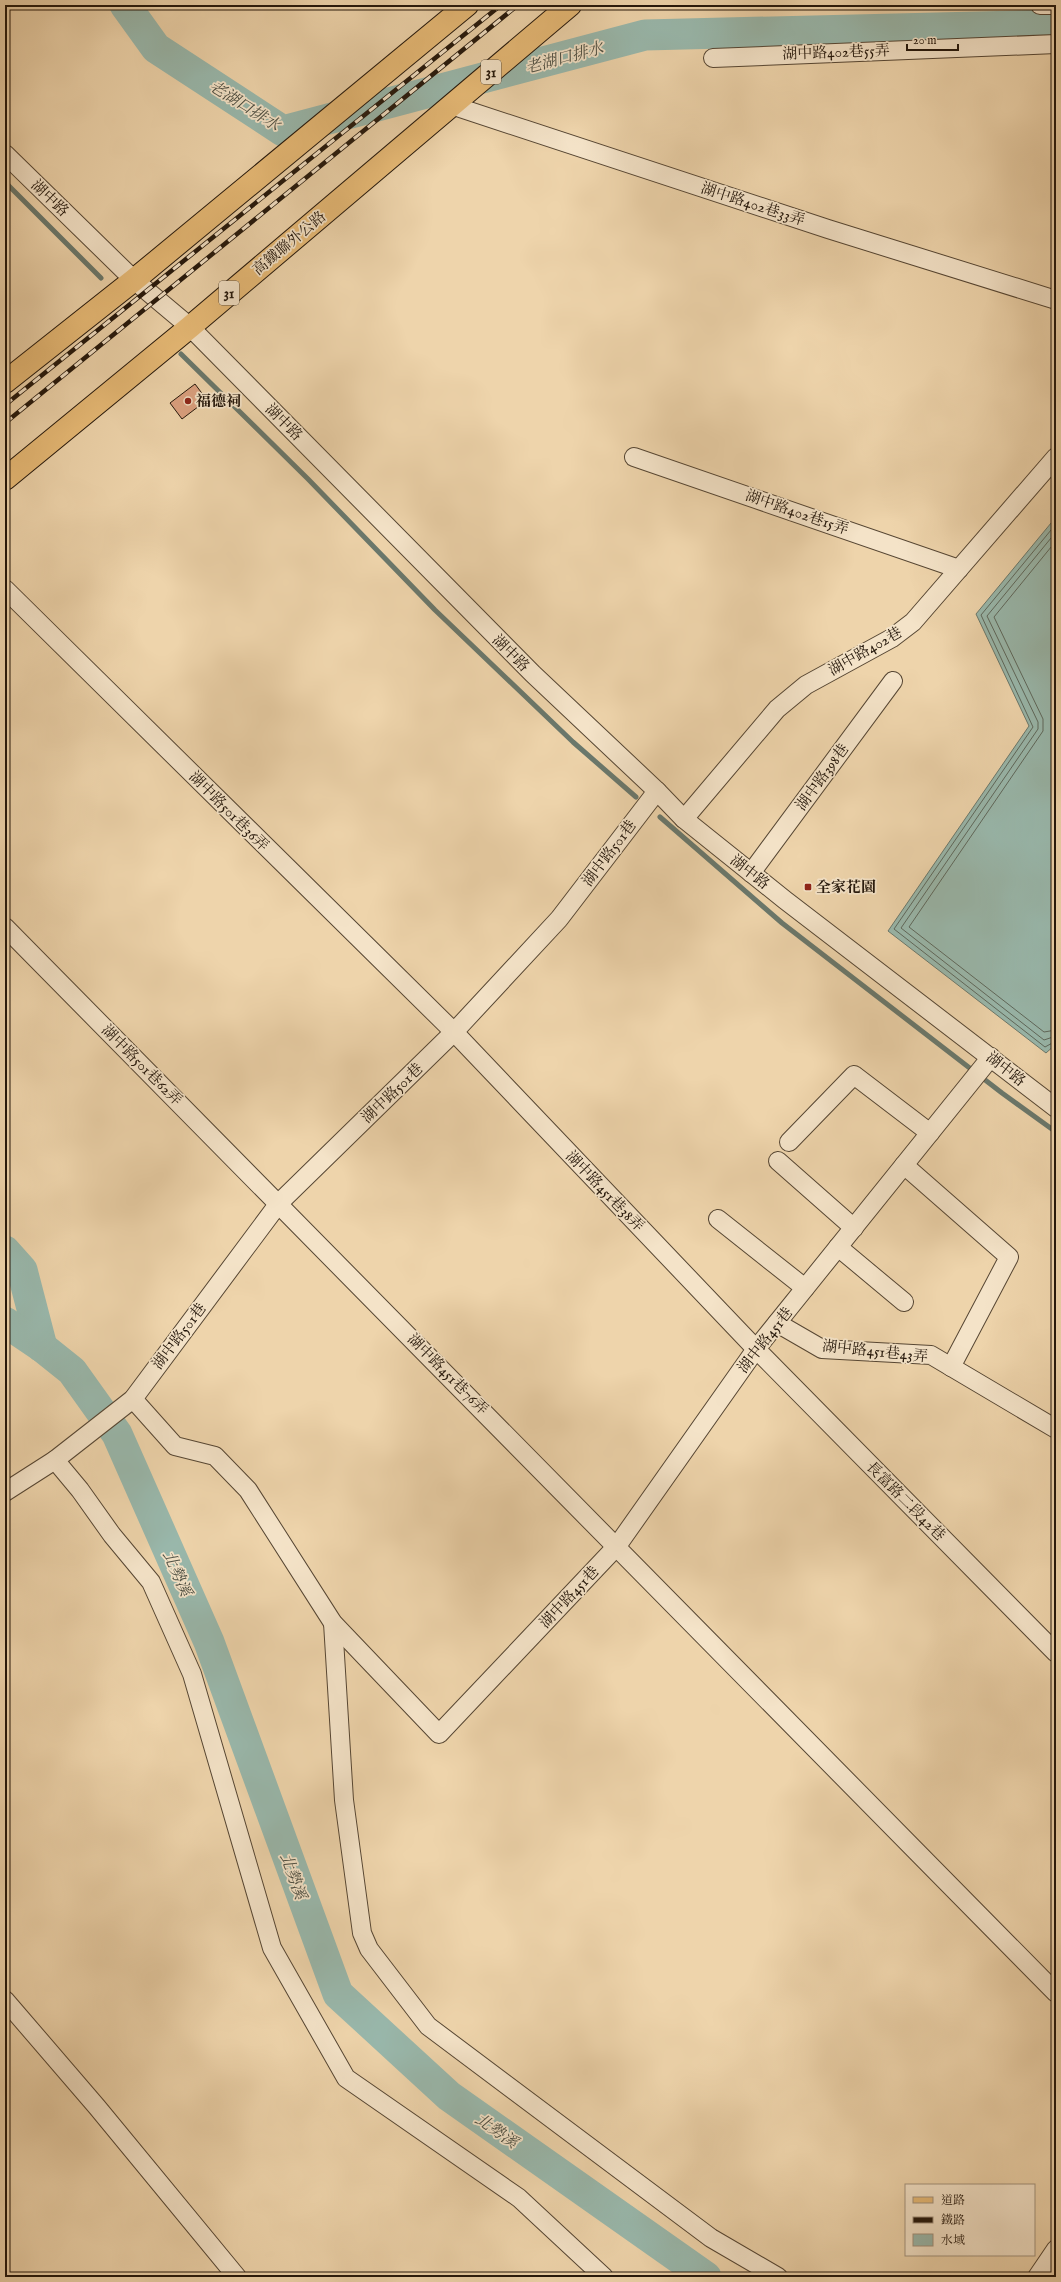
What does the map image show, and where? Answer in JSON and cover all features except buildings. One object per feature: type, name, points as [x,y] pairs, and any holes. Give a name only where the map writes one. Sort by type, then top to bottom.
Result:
[{"type":"main road","points":[[5,382],[134,280],[288,151],[467,5]]},
{"type":"main road","name":"高鐵聯外公路","points":[[5,479],[190,327],[570,5]]},
{"type":"street","points":[[1040,5],[1056,5]]},
{"type":"street","name":"湖中路402巷55弄","points":[[713,58],[1056,44]]},
{"type":"street","name":"湖中路402巷33弄","points":[[451,105],[828,229],[1056,300]]},
{"type":"street","name":"湖中路","points":[[5,154],[134,280],[190,327],[533,674],[657,791],[684,819],[751,873],[1056,1107]]},
{"type":"street","name":"湖中路402巷15弄","points":[[634,457],[959,569]]},
{"type":"street","name":"湖中路402巷","points":[[684,819],[777,709],[806,685],[892,638],[913,622],[1056,458]]},
{"type":"street","name":"湖中路501巷36弄","points":[[5,589],[454,1032]]},
{"type":"street","name":"湖中路398巷","points":[[751,873],[893,681]]},
{"type":"street","name":"湖中路501巷","points":[[5,1492],[55,1460],[133,1399],[278,1203],[454,1032],[559,919],[657,791]]},
{"type":"street","name":"湖中路501巷62弄","points":[[5,927],[278,1203]]},
{"type":"street","name":"湖中路451巷38弄","points":[[454,1032],[756,1349]]},
{"type":"street","name":"湖中路451巷","points":[[133,1399],[175,1446],[215,1456],[248,1490],[333,1623],[439,1734],[617,1546],[756,1349],[991,1057]]},
{"type":"street","points":[[790,1142],[854,1075],[930,1133]]},
{"type":"street","points":[[778,1161],[854,1228]]},
{"type":"street","points":[[904,1165],[1009,1257],[951,1367]]},
{"type":"street","name":"湖中路451巷76弄","points":[[278,1203],[1056,1993]]},
{"type":"street","points":[[718,1219],[805,1288]]},
{"type":"street","points":[[838,1247],[904,1302]]},
{"type":"street","name":"湖中路451巷43弄","points":[[777,1323],[822,1350],[931,1355],[1056,1429]]},
{"type":"street","name":"長富路二段42巷","points":[[756,1349],[1056,1653]]},
{"type":"street","points":[[55,1460],[80,1490],[112,1536],[151,1582],[192,1674],[272,1948],[346,2078],[519,2198],[604,2277]]},
{"type":"street","points":[[333,1623],[344,1800],[362,1933],[369,1949],[428,2026],[711,2238],[778,2277]]},
{"type":"street","points":[[5,2000],[97,2107],[237,2277]]},
{"type":"street","points":[[1037,2277],[1056,2249]]},
{"type":"water","points":[[1056,517],[1056,1044],[1046,1053],[888,931],[1029,726],[976,614]]},
{"type":"waterway","name":"老湖口排水","points":[[125,5],[156,48],[283,131],[645,35],[1056,25]]},
{"type":"waterway","points":[[5,182],[101,278]]},
{"type":"waterway","points":[[181,354],[308,479],[435,610],[573,742],[636,797]]},
{"type":"waterway","points":[[660,817],[782,923],[1002,1093],[1056,1132]]},
{"type":"waterway","points":[[5,1251],[22,1270],[42,1347]]},
{"type":"waterway","name":"北勢溪","points":[[5,1322],[42,1347],[72,1371],[117,1434],[209,1642],[338,1994],[449,2096],[706,2277]]},
{"type":"railway","points":[[5,405],[501,5]]},
{"type":"railway","points":[[5,423],[518,5]]},
{"type":"place","name":"福德祠","points":[[188,401]]},
{"type":"place","name":"全家花園","points":[[808,887]]}]
